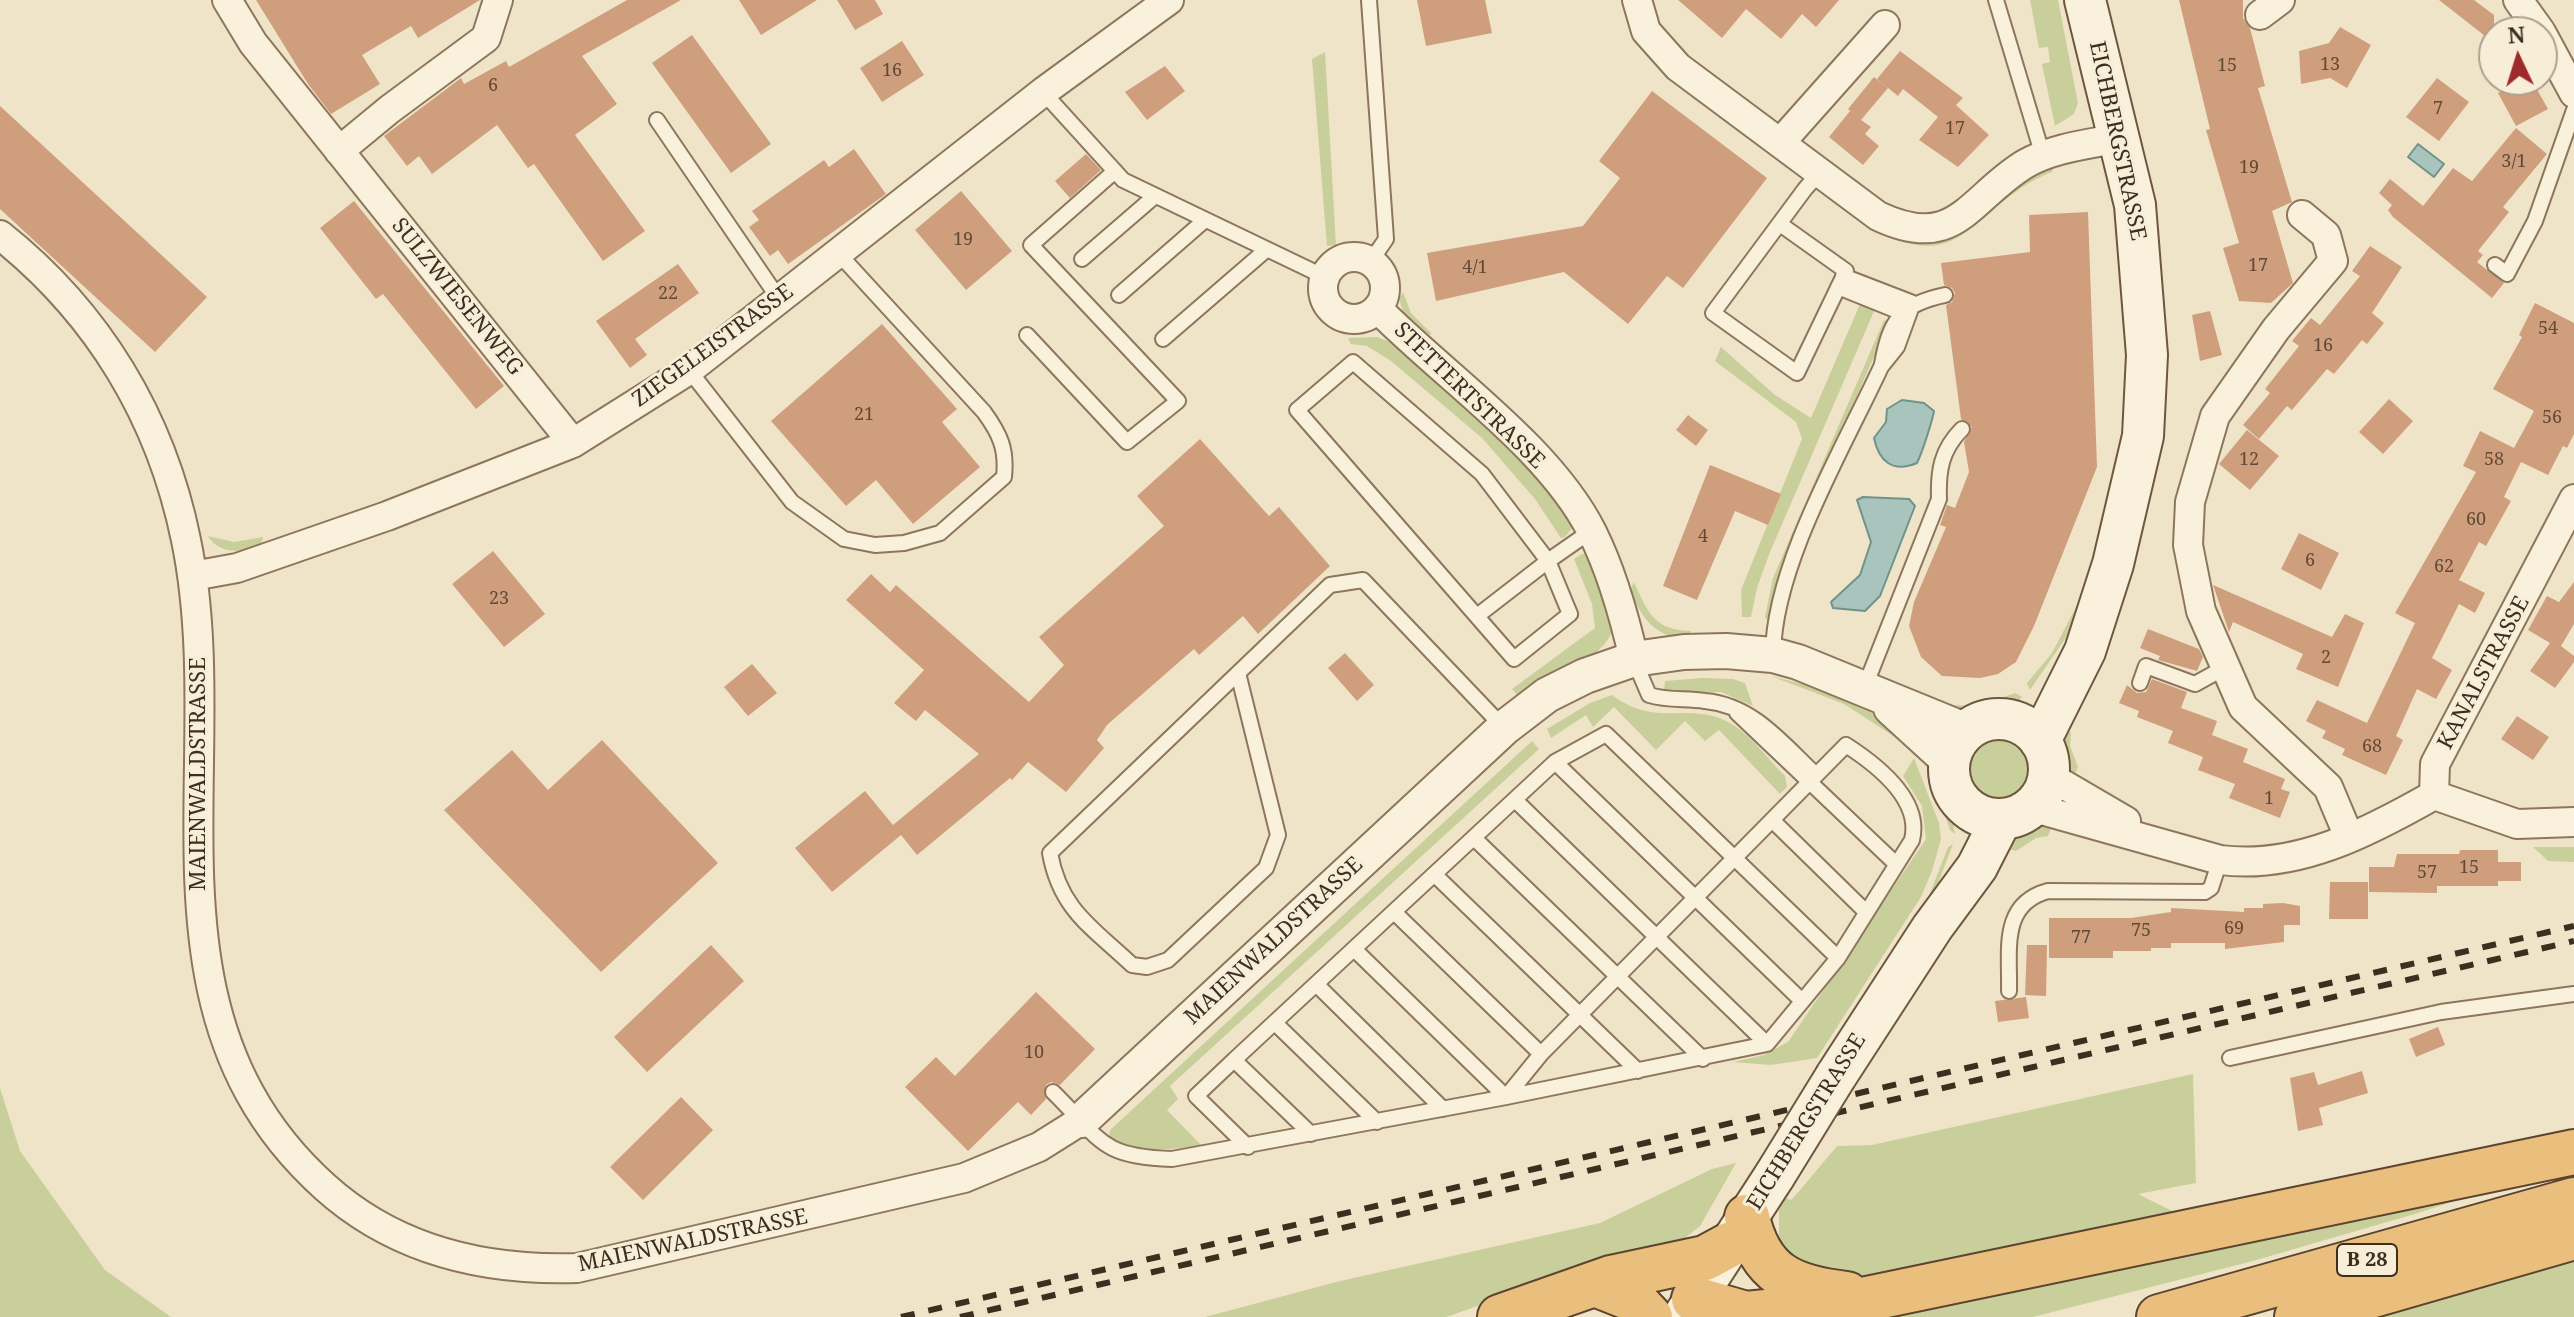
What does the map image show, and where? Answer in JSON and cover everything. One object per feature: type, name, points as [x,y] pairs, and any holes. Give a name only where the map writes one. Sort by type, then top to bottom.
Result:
[{"type":"highway","points":[[1688,1308],[1746,1314],[1785,1312],[1878,1297],[2574,1152]]},
{"type":"highway","name":"B 28","points":[[2159,1317],[2574,1200]]},
{"type":"highway","points":[[1500,1317],[1629,1273],[1684,1265],[1738,1231],[1771,1270],[1805,1286],[1878,1297]]},
{"type":"highway","name":"B 28","points":[[2297,1317],[2574,1237]]},
{"type":"highway","points":[[1595,1284],[1633,1299],[1650,1317]]},
{"type":"main road","name":"EICHBERGSTRASSE","points":[[1688,1308],[1932,928],[1964,842],[2017,779],[2051,676],[2096,612],[2125,518],[2143,436],[2147,355],[2143,269],[2135,205],[2085,0]]},
{"type":"main road","points":[[1996,719],[2017,779],[1952,788],[1958,746],[1996,719]]},
{"type":"street","name":"SULZWIESENWEG","points":[[227,0],[253,43],[573,443]]},
{"type":"street","points":[[339,151],[486,38],[498,0]]},
{"type":"street","name":"ZIEGELEISTRASSE","points":[[193,576],[237,568],[387,516],[573,443],[689,370],[1043,92],[1169,0]]},
{"type":"street","points":[[1637,0],[1646,31],[1678,67],[1878,216],[1927,230],[1962,218],[2006,177],[2043,156],[2120,138]]},
{"type":"street","points":[[1780,143],[1885,25]]},
{"type":"street","points":[[2558,64],[2574,93]]},
{"type":"street","points":[[2302,215],[2326,235],[2333,261],[2276,329],[2215,416],[2190,502],[2192,574],[2201,611],[2243,707],[2328,787],[2349,837]]},
{"type":"street","name":"MAIENWALDSTRASSE","points":[[0,235],[59,287],[101,337],[129,381],[166,465],[193,576],[199,665],[199,892],[220,1025],[242,1084],[266,1121],[303,1167],[344,1204],[398,1236],[442,1253],[515,1268],[577,1268],[964,1178],[1029,1152],[1082,1120],[1504,728],[1547,695],[1585,676],[1634,659],[1684,652],[1773,655],[1916,708],[1958,746]]},
{"type":"street","points":[[1325,277],[1341,259],[1352,256],[1371,261]]},
{"type":"street","name":"STETTERTSTRASSE","points":[[1325,277],[1326,301],[1333,311],[1356,319],[1378,309],[1386,286],[1383,274],[1371,261]]},
{"type":"street","name":"STETTERTSTRASSE","points":[[1378,309],[1425,356],[1524,441],[1591,531],[1622,605],[1634,659]]},
{"type":"street","name":"KANALSTRASSE","points":[[2434,795],[2435,764],[2574,499]]},
{"type":"street","points":[[2017,779],[2150,838],[2220,860],[2244,863],[2291,858],[2388,820],[2434,795],[2517,824],[2574,822]]},
{"type":"lane","points":[[1369,0],[1386,239],[1371,261]]},
{"type":"lane","points":[[1996,0],[2043,156]]},
{"type":"lane","points":[[1043,92],[1123,180],[1325,277]]},
{"type":"lane","points":[[2495,265],[2507,274],[2528,234],[2574,110]]},
{"type":"lane","points":[[657,120],[779,299]]},
{"type":"lane","points":[[1027,335],[1127,442],[1178,401],[1031,245],[1115,171]]},
{"type":"lane","points":[[1780,224],[1846,271],[1797,373],[1713,313],[1780,224],[1820,172]]},
{"type":"lane","points":[[1082,259],[1155,196]]},
{"type":"lane","points":[[1119,295],[1205,220]]},
{"type":"lane","points":[[1163,339],[1266,250]]},
{"type":"lane","points":[[689,370],[792,502],[844,539],[875,545],[904,543],[940,533],[1004,477],[1006,458],[1001,436],[984,412],[838,253]]},
{"type":"lane","points":[[1841,281],[1907,308],[1945,295]]},
{"type":"lane","points":[[1773,655],[1776,609],[1790,565],[1881,367],[1897,347],[1907,308]]},
{"type":"lane","points":[[1353,362],[1482,474],[1548,561],[1570,614],[1514,659],[1297,410],[1353,362]]},
{"type":"lane","points":[[1873,694],[1939,499],[1938,469],[1950,441],[1962,429]]},
{"type":"lane","points":[[1477,616],[1591,531]]},
{"type":"lane","points":[[1238,673],[1278,835],[1273,855],[1266,868],[1168,960],[1147,967],[1132,965],[1067,904],[1054,877],[1050,853],[1238,673],[1330,585],[1352,579],[1363,580],[1504,728]]},
{"type":"lane","points":[[1634,659],[1649,695],[1667,701],[1705,701],[1731,706],[1813,779],[1896,864]]},
{"type":"lane","points":[[2140,683],[2146,666],[2195,684],[2224,668]]},
{"type":"lane","points":[[1248,1147],[1196,1096],[1555,762],[1606,734],[1838,958]]},
{"type":"lane","points":[[1053,1092],[1096,1138],[1117,1154],[1172,1159],[1248,1147],[1703,1059],[1767,1044],[1838,958],[1912,840],[1916,823],[1910,806],[1865,757],[1846,745],[1541,1054],[1506,1097]]},
{"type":"lane","points":[[1555,762],[1802,1001]]},
{"type":"lane","points":[[1515,800],[1767,1044]]},
{"type":"lane","points":[[1772,820],[1866,912]]},
{"type":"lane","points":[[1474,838],[1703,1059]]},
{"type":"lane","points":[[2009,991],[2016,911],[2029,896],[2048,891],[2205,892],[2211,888],[2220,860]]},
{"type":"lane","points":[[1435,875],[1638,1071]]},
{"type":"lane","points":[[1394,912],[1541,1054]]},
{"type":"lane","points":[[1354,949],[1506,1097]]},
{"type":"lane","points":[[1316,984],[1443,1109]]},
{"type":"lane","points":[[2230,1058],[2441,1012],[2574,994]]},
{"type":"lane","points":[[1275,1023],[1377,1122]]},
{"type":"lane","points":[[1234,1060],[1311,1134]]},
{"type":"green space","points":[[2030,0],[2058,0],[2078,103],[2074,114],[2055,126],[2042,64],[2050,62],[2048,47],[2039,48]]},
{"type":"green space","points":[[1325,52],[1336,245],[1327,246],[1312,59]]},
{"type":"green space","points":[[2054,164],[2052,172],[2024,186],[1965,233],[1946,243],[1923,246],[1896,239],[1861,221],[1866,219],[1888,231],[2012,185]]},
{"type":"green space","points":[[1403,292],[1411,313],[1432,334],[1421,336],[1405,317],[1399,299]]},
{"type":"green space","points":[[1860,304],[1875,309],[1770,552],[1751,617],[1742,617],[1741,590],[1802,439],[1796,422],[1715,361],[1721,347],[1775,395],[1811,418]]},
{"type":"green space","points":[[1884,320],[1889,322],[1777,580],[1768,621],[1765,617],[1773,578]]},
{"type":"green space","points":[[1377,337],[1393,343],[1528,461],[1574,526],[1565,537],[1561,538],[1535,499],[1482,438],[1391,361],[1367,346],[1351,344],[1348,338]]},
{"type":"green space","points":[[208,536],[234,542],[263,537],[260,547],[238,551],[218,546]]},
{"type":"green space","points":[[1589,554],[1610,611],[1613,626],[1609,637],[1589,659],[1521,699],[1512,689],[1595,628],[1592,604],[1574,559]]},
{"type":"green space","points":[[1634,582],[1654,618],[1668,627],[1691,631],[1688,639],[1667,635],[1645,618],[1630,591]]},
{"type":"green space","points":[[2086,588],[2067,636],[2030,690],[2027,683],[2052,653]]},
{"type":"green space","points":[[1771,676],[1806,685],[1877,715],[1909,746],[1844,704]]},
{"type":"green space","points":[[1733,679],[1745,683],[1753,706],[1721,692],[1668,693],[1664,690],[1665,681]]},
{"type":"green space","points":[[2015,693],[2022,697],[2010,709],[1946,711],[1951,705],[1978,706]]},
{"type":"green space","points":[[1612,695],[1643,710],[1697,714],[1726,721],[1742,731],[1785,776],[1787,787],[1780,794],[1719,730],[1705,741],[1685,721],[1656,750],[1614,707],[1593,727],[1586,715],[1551,738],[1547,729],[1590,703]]},
{"type":"green space","points":[[2057,722],[2071,733],[2070,746],[2078,767],[2071,783],[2057,761]]},
{"type":"green space","points":[[1998,732],[2019,738],[2029,748],[2035,769],[2029,790],[2019,800],[1998,806],[1977,800],[1967,790],[1961,769],[1967,748],[1977,738]]},
{"type":"green space","points":[[1532,741],[1539,749],[1170,1086],[1178,1099],[1167,1110],[1202,1146],[1142,1149],[1119,1143],[1109,1136],[1110,1130]]},
{"type":"green space","points":[[1932,757],[1955,834],[1950,830],[1926,758]]},
{"type":"green space","points":[[1914,758],[1939,823],[1941,839],[1921,897],[1817,1058],[1771,1065],[1733,1062],[1764,1055],[1788,1042],[1926,839],[1922,806],[1903,776]]},
{"type":"green space","points":[[2054,820],[2048,836],[2036,838],[2016,851],[1996,846],[2022,827]]},
{"type":"green space","points":[[1953,844],[1931,902],[1927,901],[1948,847]]},
{"type":"green space","points":[[2533,847],[2574,847],[2574,862],[2548,861]]},
{"type":"green space","points":[[2193,1074],[2196,1183],[2138,1194],[2178,1214],[1870,1282],[1779,1258],[1779,1210],[1786,1198],[1791,1200],[1795,1196],[1837,1146],[1872,1145]]},
{"type":"green space","points":[[0,1088],[20,1151],[105,1270],[171,1317],[0,1317]]},
{"type":"green space","points":[[2574,1162],[2418,1213],[2253,1261],[2033,1317],[1799,1317]]},
{"type":"green space","points":[[1736,1163],[1700,1226],[1675,1246],[1564,1276],[1446,1317],[1205,1317],[1340,1281],[1600,1223],[1712,1169]]},
{"type":"green space","points":[[2574,1255],[2574,1317],[2359,1317]]},
{"type":"water","points":[[2418,144],[2444,164],[2434,177],[2408,157]]},
{"type":"water","points":[[1902,400],[1924,403],[1934,411],[1917,463],[1901,467],[1883,459],[1874,438],[1886,422],[1887,409]]},
{"type":"water","points":[[1863,497],[1909,499],[1915,506],[1880,596],[1865,611],[1833,608],[1831,602],[1860,575],[1871,542],[1857,500]]},
{"type":"building","points":[[256,0],[480,0],[418,38],[411,26],[362,55],[380,84],[331,114],[308,84]]},
{"type":"building","points":[[627,0],[681,0],[582,56],[617,104],[575,135],[645,231],[603,261],[534,164],[528,168],[497,125],[432,174],[419,156],[407,166],[384,136],[461,78],[464,84],[506,61],[509,67]]},
{"type":"building","points":[[739,0],[817,0],[761,35]]},
{"type":"building","points":[[837,0],[875,0],[883,14],[855,30]]},
{"type":"building","points":[[1417,0],[1485,0],[1492,33],[1426,46]]},
{"type":"building","points":[[1678,0],[1839,0],[1816,27],[1802,14],[1781,39],[1746,9],[1722,38]]},
{"type":"building","points":[[2179,0],[2243,0],[2243,18],[2250,28],[2265,86],[2258,88],[2292,202],[2272,211],[2293,283],[2271,303],[2239,301],[2223,248],[2239,243],[2206,130],[2210,129]]},
{"type":"building","points":[[2439,0],[2474,0],[2494,15],[2478,16],[2478,30]]},
{"type":"building","points":[[2340,27],[2371,45],[2347,88],[2330,78],[2301,84],[2299,51],[2329,43]]},
{"type":"building","points":[[692,35],[771,144],[731,173],[652,63]]},
{"type":"building","points":[[902,41],[924,75],[882,102],[860,68]]},
{"type":"building","points":[[1900,51],[1963,98],[1956,105],[1989,135],[1958,167],[1919,140],[1938,117],[1903,89],[1898,96],[1877,79]]},
{"type":"building","points":[[1165,66],[1185,91],[1147,120],[1125,92]]},
{"type":"building","points":[[1874,77],[1888,88],[1861,120],[1871,127],[1865,134],[1879,146],[1863,165],[1829,137],[1850,111],[1854,114],[1848,109]]},
{"type":"building","points":[[2437,78],[2469,102],[2439,141],[2406,117]]},
{"type":"building","points":[[1652,91],[1767,178],[1683,288],[1667,276],[1628,324],[1564,272],[1436,301],[1427,253],[1583,226],[1620,178],[1599,161]]},
{"type":"building","points":[[2500,96],[2541,96],[2548,109],[2516,126]]},
{"type":"building","points":[[0,106],[207,297],[155,352],[0,209]]},
{"type":"building","points":[[2516,128],[2547,154],[2503,207],[2509,212],[2478,251],[2483,255],[2477,262],[2504,283],[2492,298],[2393,217],[2388,210],[2392,205],[2379,193],[2390,179],[2423,206],[2453,168],[2472,181]]},
{"type":"building","points":[[854,149],[886,194],[788,264],[778,250],[770,256],[749,227],[759,220],[752,211],[824,160],[829,167]]},
{"type":"building","points":[[1086,154],[1101,170],[1070,198],[1055,181]]},
{"type":"building","points":[[961,191],[1012,251],[966,290],[915,230]]},
{"type":"building","points":[[354,201],[504,386],[476,409],[383,294],[376,299],[320,228]]},
{"type":"building","points":[[2088,212],[2097,467],[2034,626],[2016,662],[1998,674],[1980,678],[1942,676],[1921,657],[1909,626],[1914,602],[1946,527],[1940,525],[1947,505],[1955,508],[1969,472],[1964,442],[1972,427],[1961,419],[1946,305],[1952,302],[1955,293],[1944,285],[1941,263],[2030,252],[2029,215]]},
{"type":"building","points":[[2370,246],[2402,267],[2372,313],[2384,323],[2367,344],[2362,340],[2334,374],[2327,369],[2292,410],[2287,406],[2259,439],[2243,425],[2270,393],[2265,389],[2299,346],[2292,341],[2311,318],[2320,325],[2360,276],[2352,271]]},
{"type":"building","points":[[678,264],[699,293],[635,339],[647,355],[630,368],[596,321]]},
{"type":"building","points":[[2535,303],[2574,323],[2574,434],[2567,448],[2563,446],[2548,475],[2521,462],[2504,497],[2511,501],[2486,546],[2479,542],[2459,580],[2485,593],[2475,613],[2459,604],[2432,658],[2452,670],[2436,699],[2417,689],[2396,736],[2403,740],[2386,775],[2342,755],[2345,749],[2322,738],[2326,731],[2306,721],[2317,700],[2367,723],[2415,623],[2395,613],[2476,472],[2463,466],[2480,431],[2514,448],[2534,411],[2493,389],[2522,337],[2519,335]]},
{"type":"building","points":[[2210,311],[2222,355],[2200,361],[2192,315]]},
{"type":"building","points":[[882,324],[957,409],[942,422],[980,467],[913,524],[876,480],[846,506],[771,421]]},
{"type":"building","points":[[2389,399],[2413,421],[2383,454],[2359,432]]},
{"type":"building","points":[[1688,415],[1708,430],[1696,446],[1676,430]]},
{"type":"building","points":[[2247,430],[2279,456],[2250,490],[2219,464]]},
{"type":"building","points":[[1200,439],[1269,516],[1279,507],[1330,566],[1258,634],[1243,616],[1199,655],[1194,649],[1107,725],[1097,740],[1104,748],[1066,792],[1028,762],[1012,780],[1010,778],[917,855],[901,835],[832,892],[795,848],[865,791],[893,825],[979,754],[925,710],[916,721],[894,703],[924,670],[846,600],[871,574],[890,592],[896,585],[1029,702],[1064,665],[1039,637],[1164,526],[1137,496]]},
{"type":"building","points":[[1710,465],[1781,494],[1768,525],[1735,511],[1697,600],[1663,586]]},
{"type":"building","points":[[2299,533],[2339,553],[2321,590],[2281,569]]},
{"type":"building","points":[[493,551],[545,614],[504,647],[452,584]]},
{"type":"building","points":[[2574,582],[2574,624],[2561,646],[2574,656],[2574,662],[2555,688],[2530,671],[2550,643],[2528,630],[2547,596],[2559,602]]},
{"type":"building","points":[[2213,585],[2332,637],[2345,614],[2364,623],[2338,687],[2296,669],[2303,654],[2233,622],[2229,632]]},
{"type":"building","points":[[2148,629],[2199,649],[2203,657],[2197,671],[2158,660],[2160,656],[2140,648]]},
{"type":"building","points":[[1345,653],[1374,685],[1357,701],[1328,668]]},
{"type":"building","points":[[752,664],[777,693],[748,716],[724,687]]},
{"type":"building","points":[[2152,679],[2187,692],[2181,708],[2217,721],[2212,735],[2248,749],[2243,762],[2285,779],[2281,789],[2290,792],[2280,818],[2229,798],[2235,784],[2198,770],[2203,757],[2168,743],[2173,731],[2137,717],[2139,711],[2119,703],[2127,685],[2137,693],[2146,692]]},
{"type":"building","points":[[2517,716],[2549,737],[2533,760],[2501,739]]},
{"type":"building","points":[[602,740],[718,863],[601,972],[444,810],[512,750],[548,790]]},
{"type":"building","points":[[2460,850],[2498,850],[2498,862],[2521,862],[2521,881],[2498,881],[2498,886],[2437,886],[2437,893],[2369,892],[2369,867],[2394,867],[2397,854],[2459,854]]},
{"type":"building","points":[[2330,882],[2368,882],[2368,919],[2329,919]]},
{"type":"building","points":[[2263,904],[2300,906],[2300,925],[2284,925],[2284,942],[2225,949],[2225,943],[2171,943],[2171,948],[2151,948],[2151,951],[2113,951],[2113,958],[2049,958],[2049,918],[2131,918],[2171,912],[2171,908],[2244,912],[2244,908],[2263,908]]},
{"type":"building","points":[[711,945],[744,981],[647,1072],[614,1037]]},
{"type":"building","points":[[2027,945],[2047,945],[2046,996],[2025,995]]},
{"type":"building","points":[[1036,992],[1095,1049],[1060,1085],[1051,1082],[1046,1085],[1046,1099],[1031,1115],[1018,1102],[968,1151],[905,1087],[936,1057],[955,1076]]},
{"type":"building","points":[[2026,997],[2029,1018],[1998,1022],[1995,1001]]},
{"type":"building","points":[[2438,1027],[2445,1045],[2416,1057],[2409,1039]]},
{"type":"building","points":[[2362,1071],[2368,1093],[2319,1108],[2323,1125],[2298,1131],[2290,1078],[2314,1072],[2318,1085]]},
{"type":"building","points":[[681,1097],[713,1130],[643,1200],[610,1167]]},
{"type":"railway","points":[[901,1317],[2574,926]]},
{"type":"railway","points":[[960,1317],[2574,941]]}]
